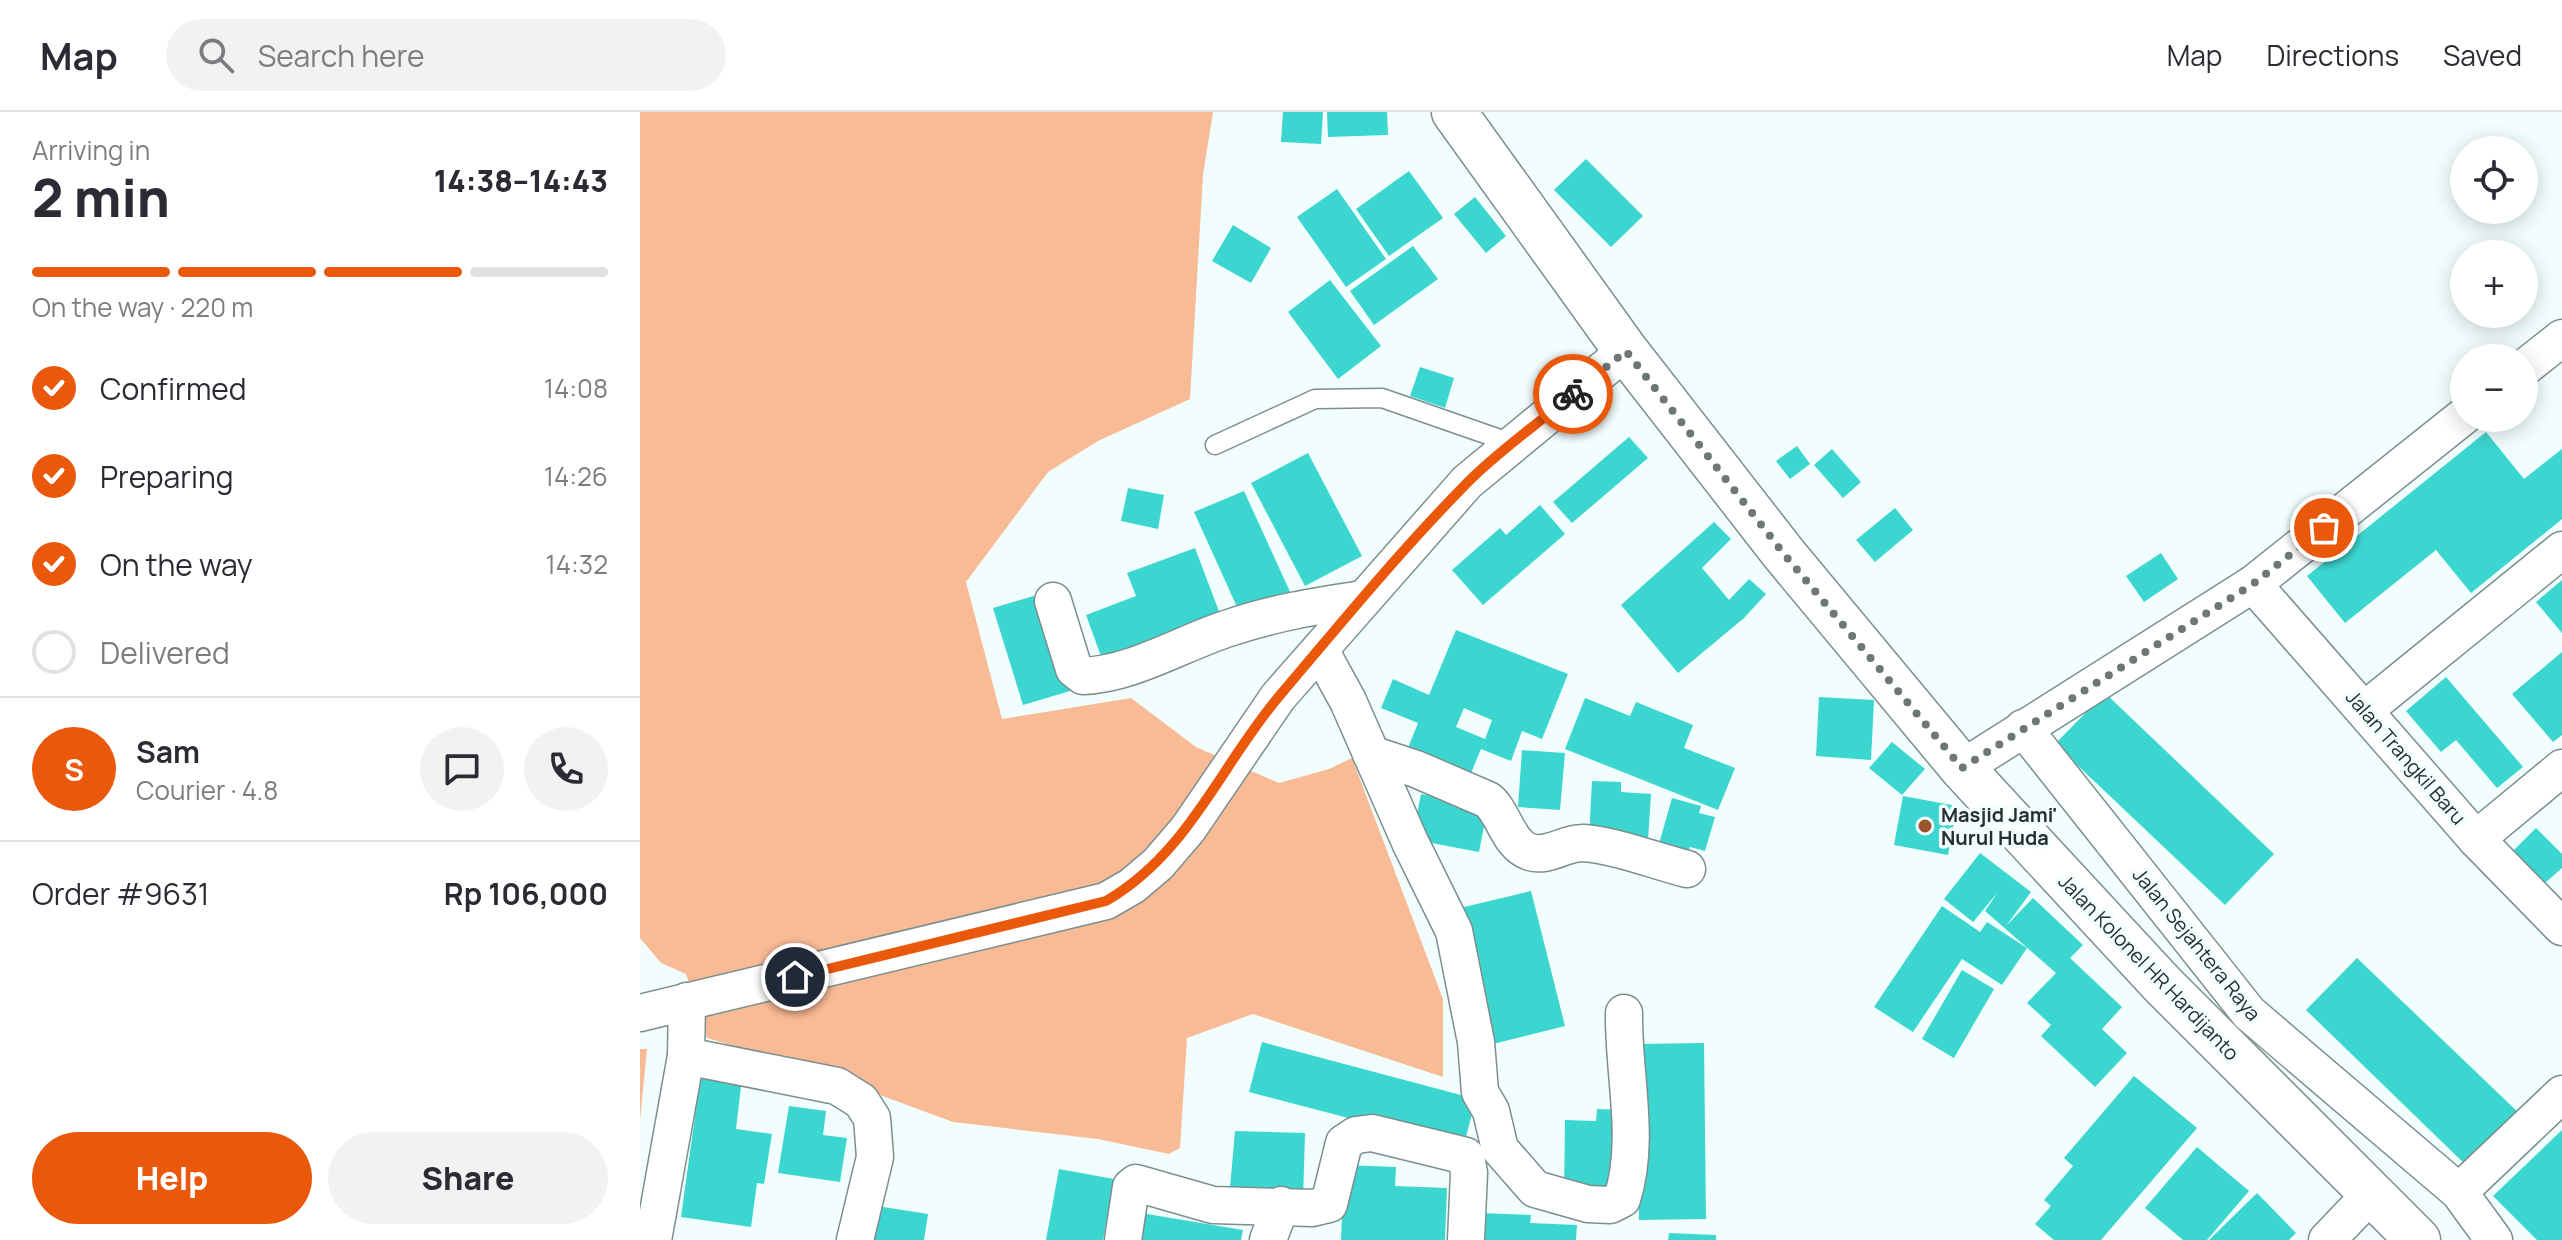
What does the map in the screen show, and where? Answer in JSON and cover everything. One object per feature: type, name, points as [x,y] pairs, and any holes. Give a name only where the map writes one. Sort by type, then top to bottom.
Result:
[{"type":"main road","name":"Jalan Kolonel HR Hardijanto","points":[[1454,112],[1626,351],[1784,554],[1962,768],[2162,984],[2372,1193],[2405,1235]]},
{"type":"street","points":[[2538,357],[2562,338]]},
{"type":"street","points":[[640,1013],[1106,901],[1158,864],[1188,829],[1278,697],[1467,482],[1626,351]]},
{"type":"street","points":[[1962,768],[2253,584],[2450,427]]},
{"type":"street","points":[[2366,709],[2562,550]]},
{"type":"street","name":"Jalan Trangkil Baru","points":[[2253,584],[2366,709],[2476,839],[2562,927]]},
{"type":"street","points":[[1053,601],[1074,669],[1083,676],[1122,669],[1205,636],[1284,611],[1362,599]]},
{"type":"street","points":[[1320,650],[1454,931],[1476,1042],[1480,1092],[1491,1111],[1500,1149],[1535,1189],[1588,1204],[1610,1205],[1622,1199],[1629,1178],[1632,1140],[1623,1056],[1624,1013]]},
{"type":"street","name":"Jalan Sejahtera Raya","points":[[2023,728],[2249,1013],[2459,1192],[2494,1240]]},
{"type":"street","points":[[1371,754],[1488,800],[1498,808],[1518,843],[1528,852],[1547,853],[1585,843],[1687,869]]},
{"type":"street","points":[[2476,839],[2562,768]]},
{"type":"street","points":[[653,1240],[686,1056],[687,1001]]},
{"type":"street","points":[[686,1056],[837,1086],[861,1101],[872,1118],[875,1157],[855,1240]]},
{"type":"street","points":[[2459,1192],[2562,1094]]},
{"type":"street","points":[[1123,1240],[1131,1187],[1136,1183],[1213,1205],[1312,1208],[1329,1204],[1344,1143],[1356,1135],[1372,1133],[1466,1156],[1469,1173],[1466,1240]]},
{"type":"street","points":[[2327,1240],[2372,1193]]},
{"type":"street","points":[[1268,1240],[1281,1205]]},
{"type":"lane","points":[[1215,445],[1315,399],[1382,398],[1514,444]]},
{"type":"shaded area","points":[[640,112],[1213,112],[1203,175],[1190,399],[1098,441],[1048,472],[966,582],[1002,719],[1131,698],[1196,747],[1279,783],[1329,769],[1352,758],[1443,999],[1443,1077],[1253,1014],[1187,1038],[1180,1148],[1169,1154],[1098,1139],[953,1122],[804,1067],[707,1038],[686,974],[661,963],[640,938]]},
{"type":"shaded area","points":[[640,1049],[647,1049],[640,1120]]},
{"type":"building","points":[[1283,112],[1323,112],[1321,144],[1281,142]]},
{"type":"building","points":[[1327,112],[1387,112],[1388,135],[1328,137]]},
{"type":"building","points":[[1586,159],[1643,216],[1611,247],[1554,190]]},
{"type":"building","points":[[1409,171],[1443,218],[1389,256],[1356,209]]},
{"type":"building","points":[[1337,189],[1386,259],[1346,287],[1297,217]]},
{"type":"building","points":[[1475,197],[1506,236],[1486,253],[1454,214]]},
{"type":"building","points":[[1233,225],[1271,248],[1251,283],[1212,261]]},
{"type":"building","points":[[1413,246],[1438,279],[1374,325],[1350,291]]},
{"type":"building","points":[[1330,280],[1381,346],[1338,379],[1288,312]]},
{"type":"building","points":[[1420,367],[1454,378],[1445,408],[1410,396]]},
{"type":"building","points":[[2486,432],[2524,479],[2562,449],[2562,519],[2471,593],[2436,550],[2345,623],[2307,576]]},
{"type":"building","points":[[1629,437],[1648,458],[1572,523],[1553,502]]},
{"type":"building","points":[[1797,446],[1810,464],[1790,479],[1776,461]]},
{"type":"building","points":[[1832,449],[1861,482],[1843,498],[1814,465]]},
{"type":"building","points":[[1308,453],[1362,556],[1305,586],[1251,483]]},
{"type":"building","points":[[1128,488],[1164,495],[1158,529],[1121,521]]},
{"type":"building","points":[[1244,491],[1292,596],[1242,618],[1194,512]]},
{"type":"building","points":[[1540,505],[1565,534],[1483,605],[1452,570],[1500,528],[1506,535]]},
{"type":"building","points":[[1895,508],[1913,530],[1875,562],[1856,540]]},
{"type":"building","points":[[1714,522],[1731,539],[1702,568],[1729,600],[1749,579],[1766,594],[1744,618],[1678,673],[1621,605]]},
{"type":"building","points":[[1195,548],[1220,614],[1102,659],[1086,615],[1136,596],[1127,573]]},
{"type":"building","points":[[2161,553],[2178,579],[2144,602],[2126,576]]},
{"type":"building","points":[[2562,580],[2562,633],[2536,602]]},
{"type":"building","points":[[1040,594],[1070,691],[1023,705],[993,608]]},
{"type":"building","points":[[1456,630],[1568,674],[1542,739],[1522,731],[1511,761],[1481,749],[1471,773],[1408,748],[1418,723],[1381,708],[1393,679],[1429,695]],"holes":[[[1464,708],[1492,720],[1485,739],[1456,727]]]},
{"type":"building","points":[[2562,652],[2562,735],[2553,742],[2512,694]]},
{"type":"building","points":[[2446,677],[2523,767],[2497,788],[2456,740],[2441,752],[2406,711]]},
{"type":"building","points":[[2105,693],[2274,854],[2225,905],[2055,744]]},
{"type":"building","points":[[1819,697],[1874,700],[1871,760],[1816,756]]},
{"type":"building","points":[[1585,698],[1630,716],[1636,702],[1693,725],[1684,748],[1735,768],[1718,810],[1565,749]]},
{"type":"building","points":[[1892,742],[1925,769],[1902,795],[1869,768]]},
{"type":"building","points":[[1522,750],[1565,753],[1560,810],[1518,807]]},
{"type":"building","points":[[1592,781],[1621,782],[1621,792],[1651,794],[1648,840],[1589,837]]},
{"type":"building","points":[[1421,794],[1488,806],[1479,852],[1421,841],[1414,829]]},
{"type":"building","name":"Masjid Jami' Nurul Huda","points":[[1903,796],[1957,806],[1948,855],[1894,845]]},
{"type":"building","points":[[1672,798],[1701,806],[1699,813],[1715,817],[1705,851],[1690,847],[1686,859],[1657,851]]},
{"type":"building","points":[[2536,828],[2562,854],[2562,868],[2545,883],[2513,851]]},
{"type":"building","points":[[1980,853],[2031,892],[2006,926],[2033,898],[2083,945],[2070,958],[2122,1007],[2102,1029],[2127,1053],[2095,1087],[2041,1036],[2051,1025],[2027,1003],[2056,973],[1985,911],[1998,892],[1973,922],[1944,899]]},
{"type":"building","points":[[1531,891],[1565,1026],[1493,1044],[1460,908]]},
{"type":"building","points":[[1942,906],[1980,932],[1987,922],[2027,948],[2002,985],[1962,959],[1913,1032],[1874,1007]]},
{"type":"building","points":[[2357,958],[2522,1116],[2470,1169],[2306,1010]]},
{"type":"building","points":[[1962,970],[1994,989],[1954,1058],[1922,1039]]},
{"type":"building","points":[[1262,1042],[1476,1099],[1463,1148],[1249,1092]]},
{"type":"building","points":[[1704,1043],[1706,1219],[1639,1220],[1637,1044]]},
{"type":"building","points":[[701,1073],[742,1078],[736,1129],[772,1134],[764,1184],[757,1183],[751,1227],[681,1217]]},
{"type":"building","points":[[2134,1076],[2197,1128],[2101,1240],[2054,1240],[2035,1224],[2051,1206],[2044,1200],[2073,1166],[2064,1158]]},
{"type":"building","points":[[789,1106],[826,1111],[823,1135],[847,1138],[840,1182],[778,1173]]},
{"type":"building","points":[[1597,1109],[1623,1110],[1621,1196],[1564,1195],[1565,1120],[1596,1121]]},
{"type":"building","points":[[2562,1130],[2562,1240],[2537,1240],[2493,1196]]},
{"type":"building","points":[[1235,1131],[1305,1133],[1303,1200],[1229,1199]]},
{"type":"building","points":[[2197,1147],[2249,1191],[2207,1240],[2183,1240],[2145,1208]]},
{"type":"building","points":[[1344,1165],[1396,1167],[1395,1186],[1447,1188],[1445,1240],[1341,1240]]},
{"type":"building","points":[[1059,1169],[1114,1179],[1103,1240],[1046,1240]]},
{"type":"building","points":[[2257,1193],[2296,1233],[2289,1240],[2209,1240]]},
{"type":"building","points":[[877,1206],[928,1214],[924,1240],[871,1240]]},
{"type":"building","points":[[1141,1213],[1243,1230],[1241,1240],[1137,1240]]},
{"type":"building","points":[[1481,1213],[1531,1215],[1530,1223],[1577,1225],[1576,1240],[1481,1240]]},
{"type":"building","points":[[1669,1233],[1716,1235],[1716,1240],[1668,1240]]},
{"type":"way so far","points":[[1573,394],[1626,351],[1784,554],[1962,768],[2253,584],[2324,528]]},
{"type":"place","name":"Masjid Jami' Nurul Huda","points":[[1925,826]]},
{"type":"route","points":[[795,977],[1106,901],[1132,886],[1158,864],[1188,829],[1278,697],[1362,599],[1467,482],[1573,394]]}]
